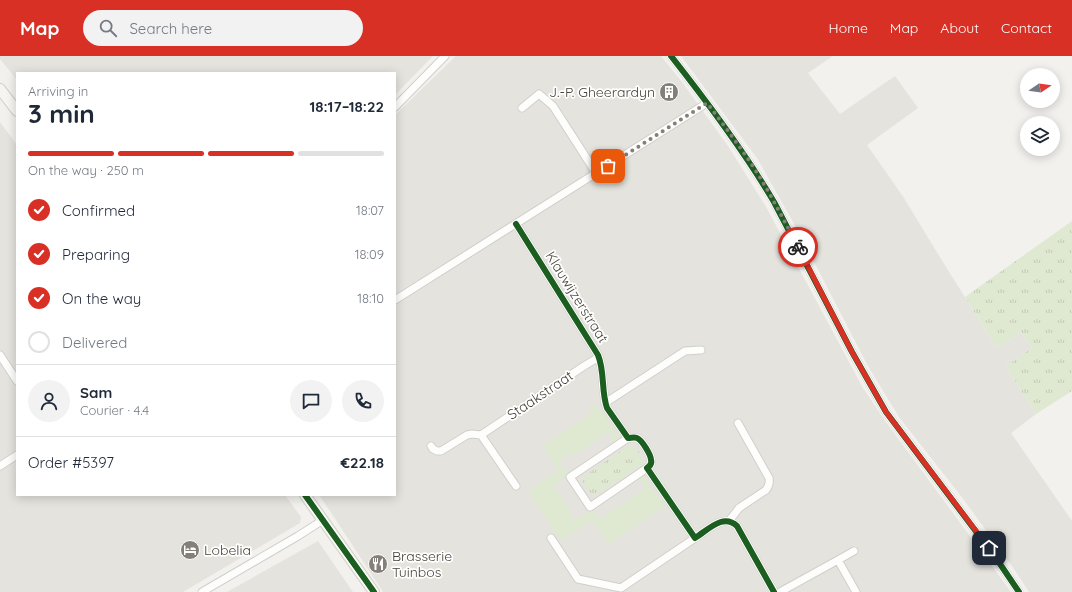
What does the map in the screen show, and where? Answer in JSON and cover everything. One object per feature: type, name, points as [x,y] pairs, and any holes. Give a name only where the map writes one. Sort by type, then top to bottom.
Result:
[{"type":"main road","points":[[0,89],[16,111]]},
{"type":"main road","points":[[306,496],[374,592]]},
{"type":"street","points":[[396,106],[445,56]]},
{"type":"street","points":[[672,56],[750,163],[774,202],[852,352],[886,412],[996,558],[1019,592]]},
{"type":"street","points":[[522,108],[539,94],[553,106],[596,173]]},
{"type":"street","points":[[396,299],[707,103]]},
{"type":"street","name":"Klauwijzerstraat","points":[[516,224],[599,357],[605,403],[628,438]]},
{"type":"street","points":[[605,403],[685,351],[701,350]]},
{"type":"street","points":[[0,355],[16,379]]},
{"type":"street","name":"Staakstraat","points":[[431,446],[437,451],[441,451],[468,435],[481,435],[599,357]]},
{"type":"street","points":[[729,521],[740,508],[766,490],[770,483],[769,478],[738,423]]},
{"type":"street","points":[[481,435],[516,486]]},
{"type":"street","points":[[634,437],[641,441],[649,452],[652,460],[651,465],[590,507],[570,477],[628,438],[634,437]]},
{"type":"street","points":[[0,466],[16,456]]},
{"type":"street","points":[[647,468],[695,538]]},
{"type":"street","points":[[202,592],[213,589],[323,520]]},
{"type":"street","points":[[551,538],[578,579],[621,588],[720,522],[729,521],[737,526],[774,592]]},
{"type":"street","points":[[780,592],[854,551]]},
{"type":"street","points":[[838,560],[856,592]]},
{"type":"shaded area","points":[[0,56],[433,56],[396,94],[396,72],[16,72],[16,79],[0,59]]},
{"type":"shaded area","points":[[456,56],[661,56],[682,82],[728,146],[765,205],[863,388],[886,422],[1011,592],[383,592],[320,496],[396,496],[396,114]]},
{"type":"shaded area","points":[[681,56],[833,56],[808,73],[840,114],[895,76],[918,108],[867,145],[904,198],[997,348],[1021,332],[1032,348],[1006,366],[1036,414],[1011,433],[1072,521],[1072,592],[1029,592],[961,496],[899,417],[868,366],[798,231],[757,158]]},
{"type":"shaded area","points":[[0,122],[16,144],[16,496],[286,496],[301,517],[300,523],[183,592],[0,592]]},
{"type":"shaded area","points":[[318,541],[353,592],[227,592]]},
{"type":"green space","points":[[1072,221],[1072,391],[1036,414],[1006,366],[1032,348],[1021,332],[997,348],[965,297]]},
{"type":"green space","points":[[598,404],[620,439],[615,442],[608,432],[574,456],[571,453],[560,460],[562,464],[558,466],[560,469],[564,467],[569,474],[553,485],[572,513],[569,516],[573,522],[593,509],[600,520],[646,488],[639,478],[644,475],[665,506],[609,544],[592,520],[561,541],[528,491],[558,470],[543,446],[591,414],[589,409]]},
{"type":"green space","points":[[628,446],[635,448],[638,451],[642,458],[641,465],[598,494],[591,493],[583,482],[584,476]]},
{"type":"cycle path","points":[[671,56],[725,128],[774,202],[852,352],[886,412],[996,558],[1019,592]]},
{"type":"cycle path","points":[[516,224],[598,355],[602,368],[604,395],[607,408],[628,438],[637,438],[644,445],[650,455],[651,461],[647,468],[695,538],[716,524],[726,521],[732,522],[737,526],[774,592]]},
{"type":"cycle path","points":[[306,496],[374,592]]},
{"type":"way so far","points":[[608,166],[707,103],[760,178],[798,247]]},
{"type":"place","name":"J.-P. Gheerardyn","points":[[669,92]]},
{"type":"place","name":"Lobelia","points":[[190,550]]},
{"type":"place","name":"Brasserie Tuinbos","points":[[378,564]]},
{"type":"route","points":[[798,247],[867,381],[886,412],[989,548]]}]
